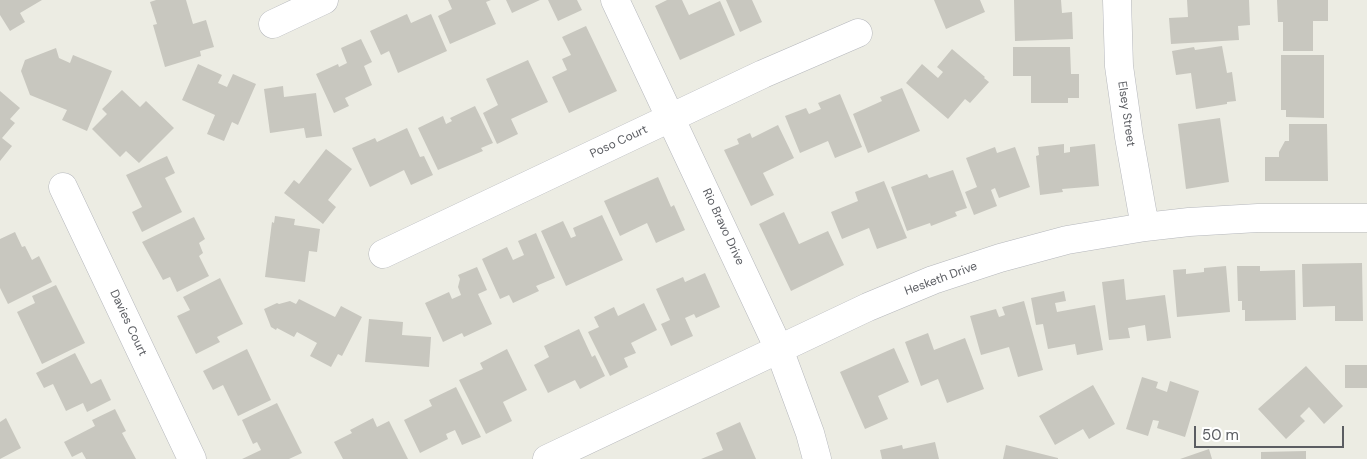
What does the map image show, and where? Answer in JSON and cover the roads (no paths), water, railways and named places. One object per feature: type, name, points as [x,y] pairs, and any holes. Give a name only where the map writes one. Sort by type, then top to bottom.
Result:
[{"type":"street","points":[[273,24],[324,0]]},
{"type":"street","name":"Rio Bravo Drive","points":[[615,0],[779,349],[810,433],[817,459]]},
{"type":"street","name":"Elsey Street","points":[[1116,0],[1119,66],[1145,227]]},
{"type":"street","name":"Poso Court","points":[[382,254],[763,74],[858,32]]},
{"type":"street","name":"Davies Court","points":[[63,187],[192,459]]},
{"type":"street","name":"Hesketh Drive","points":[[547,459],[868,307],[941,277],[1000,258],[1067,240],[1188,222],[1258,218],[1367,218]]}]
